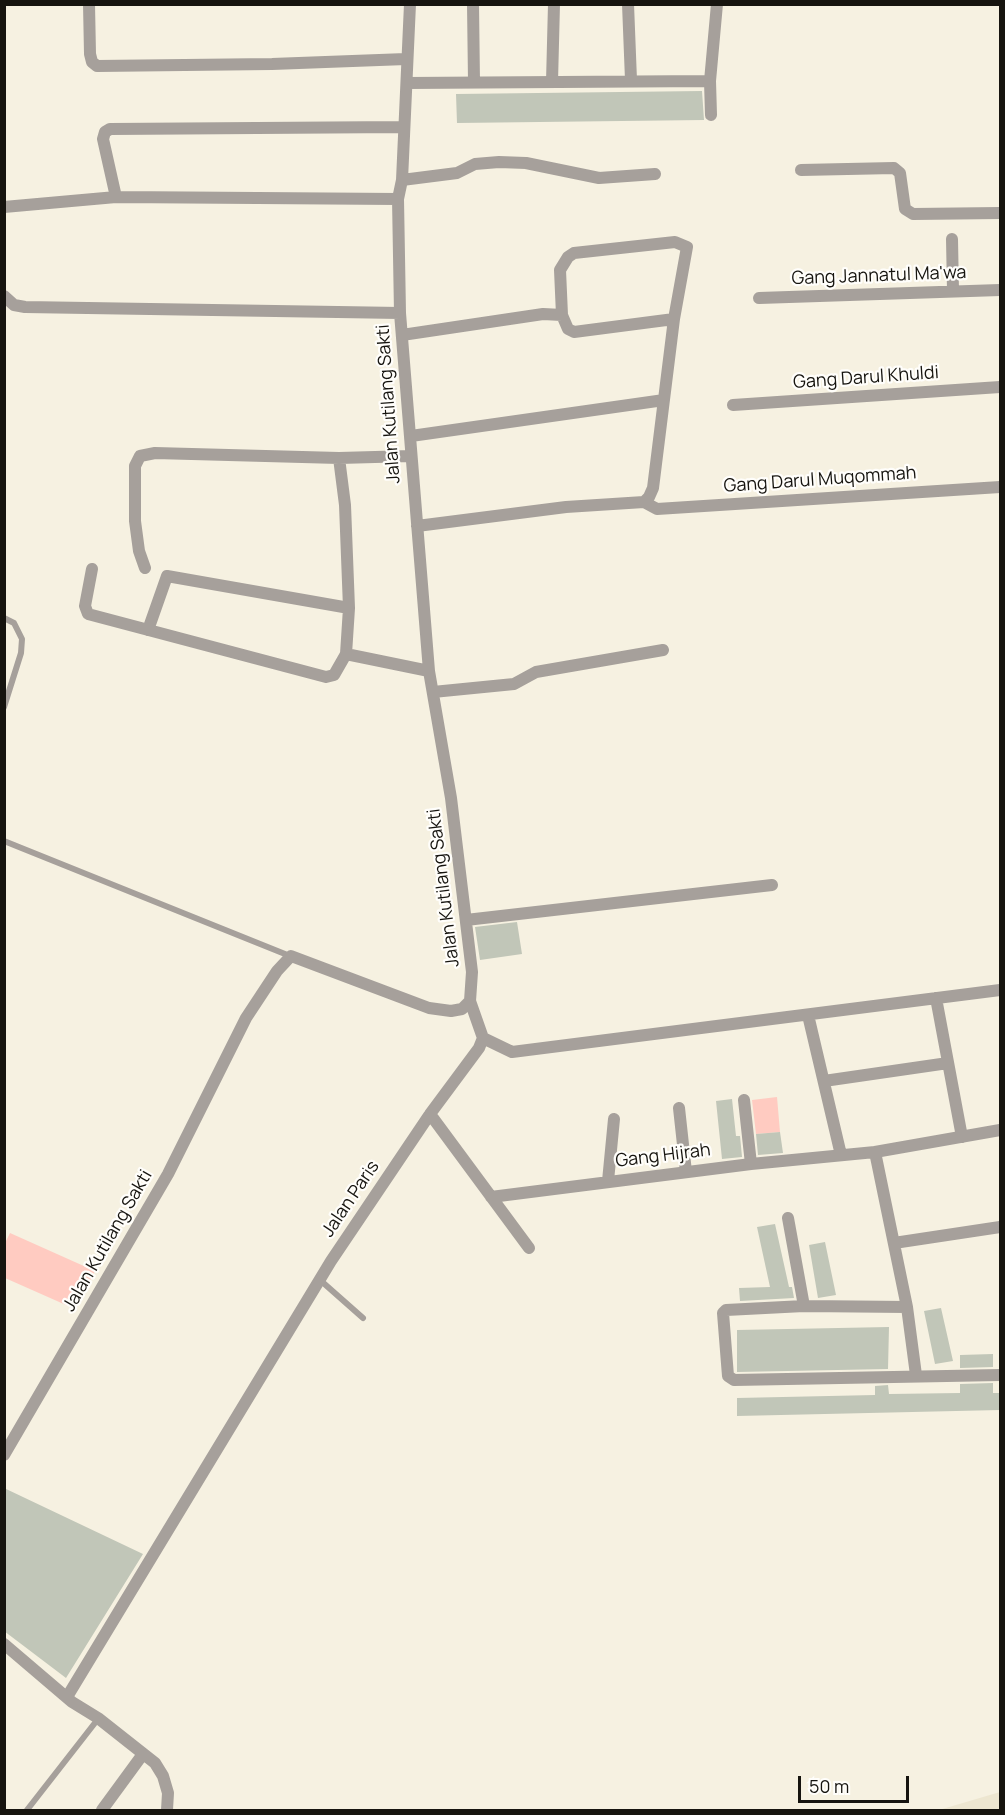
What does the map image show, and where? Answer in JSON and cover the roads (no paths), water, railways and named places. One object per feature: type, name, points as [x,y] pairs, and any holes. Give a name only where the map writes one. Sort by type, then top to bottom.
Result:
[{"type":"street","points":[[89,4],[90,54],[92,62],[97,66],[272,64],[406,59]]},
{"type":"street","name":"Jalan Kutilang Sakti","points":[[410,4],[402,180],[398,199],[400,313],[429,671],[451,798],[472,972],[470,1001]]},
{"type":"street","points":[[473,4],[474,82]]},
{"type":"street","points":[[552,81],[554,4]]},
{"type":"street","points":[[628,4],[631,80]]},
{"type":"street","points":[[711,115],[710,81],[717,4]]},
{"type":"street","points":[[407,83],[710,81]]},
{"type":"street","points":[[116,197],[103,139],[105,132],[110,129],[404,127]]},
{"type":"street","points":[[402,180],[457,173],[475,164],[499,162],[526,163],[599,178],[656,174]]},
{"type":"street","points":[[801,170],[894,168],[900,173],[905,208],[913,214],[1000,213]]},
{"type":"street","points":[[4,207],[116,197],[398,199]]},
{"type":"street","points":[[952,239],[953,291]]},
{"type":"street","points":[[644,502],[653,488],[674,319],[688,252],[687,247],[675,242],[574,254],[568,257],[560,270],[562,315],[568,329],[574,332],[674,319]]},
{"type":"street","name":"Gang Jannatul Ma'wa","points":[[759,298],[1000,290]]},
{"type":"street","points":[[4,296],[14,305],[25,307],[400,313]]},
{"type":"street","points":[[402,334],[543,314],[562,315]]},
{"type":"street","name":"Gang Darul Khuldi","points":[[733,405],[1000,387]]},
{"type":"street","points":[[411,436],[663,400]]},
{"type":"street","points":[[145,568],[139,551],[135,521],[135,466],[140,456],[155,453],[339,458],[411,456]]},
{"type":"street","points":[[92,569],[85,606],[88,614],[326,677],[334,675],[346,654],[349,608],[345,505],[339,458]]},
{"type":"street","name":"Gang Darul Muqommah","points":[[417,526],[566,507],[644,502],[657,510],[1000,487]]},
{"type":"street","points":[[148,630],[166,576],[349,608]]},
{"type":"street","points":[[433,693],[514,684],[536,672],[663,650]]},
{"type":"street","points":[[346,654],[429,671]]},
{"type":"street","points":[[466,920],[772,885]]},
{"type":"street","points":[[291,956],[429,1008],[451,1011],[462,1009],[470,1001],[483,1038],[512,1052],[1000,990]]},
{"type":"street","name":"Jalan Kutilang Sakti","points":[[4,1455],[168,1174],[246,1018],[277,971],[291,956]]},
{"type":"street","points":[[936,998],[962,1137]]},
{"type":"street","points":[[808,1015],[841,1155]]},
{"type":"street","name":"Jalan Paris","points":[[67,1697],[320,1280],[483,1038]]},
{"type":"street","points":[[824,1081],[948,1063]]},
{"type":"street","points":[[744,1100],[751,1164]]},
{"type":"street","points":[[679,1108],[686,1172]]},
{"type":"street","points":[[430,1114],[530,1248]]},
{"type":"street","points":[[608,1181],[614,1119]]},
{"type":"street","name":"Gang Hijrah","points":[[490,1197],[751,1164],[875,1152],[1000,1130]]},
{"type":"street","points":[[875,1152],[907,1307],[916,1375]]},
{"type":"street","points":[[788,1218],[804,1306]]},
{"type":"street","points":[[894,1243],[1000,1227]]},
{"type":"street","points":[[907,1307],[804,1306],[724,1312],[728,1378],[1000,1375]]},
{"type":"street","points":[[6,1647],[67,1697],[98,1718],[155,1763],[163,1776],[168,1793],[167,1810]]},
{"type":"street","points":[[102,1810],[143,1754]]},
{"type":"lane","points":[[4,618],[14,623],[22,639],[21,654],[4,707]]},
{"type":"lane","points":[[4,841],[291,956]]},
{"type":"lane","points":[[320,1280],[363,1318]]},
{"type":"lane","points":[[27,1810],[98,1718]]}]
